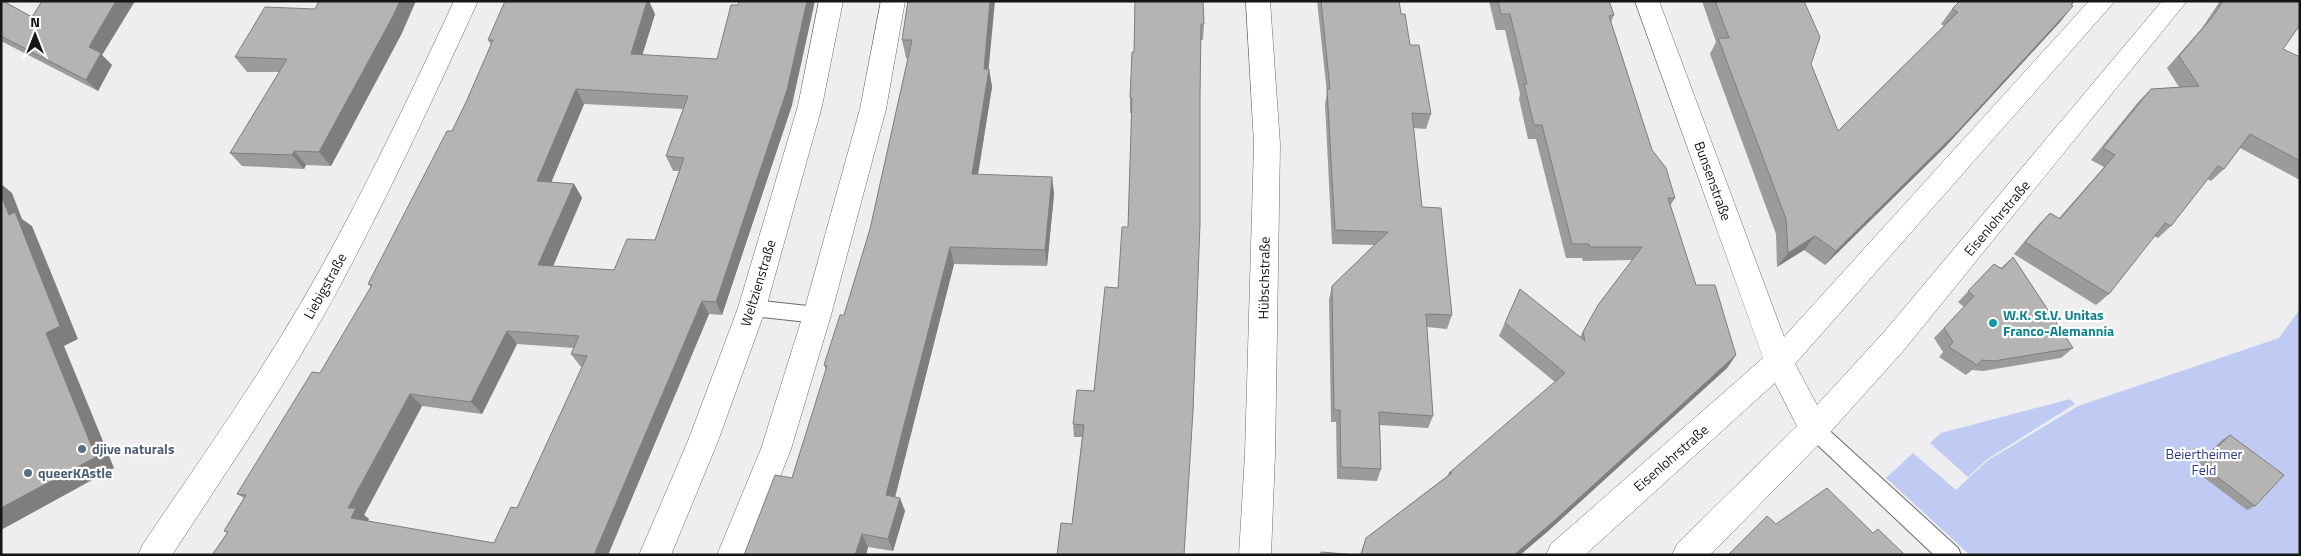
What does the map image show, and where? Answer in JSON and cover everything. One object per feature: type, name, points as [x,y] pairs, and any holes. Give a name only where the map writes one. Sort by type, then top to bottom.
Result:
[{"type":"street","name":"Liebigstraße","points":[[154,555],[258,397],[330,278],[399,146],[466,1]]},
{"type":"street","name":"Weltzienstraße","points":[[655,555],[703,440],[752,308],[810,106],[831,1]]},
{"type":"street","points":[[733,555],[776,449],[817,314],[873,110],[893,1]]},
{"type":"street","name":"Hübschstraße","points":[[1255,555],[1260,454],[1267,144],[1258,1]]},
{"type":"street","name":"Bunsenstraße","points":[[1647,1],[1779,362]]},
{"type":"street","name":"Eisenlohrstraße","points":[[1562,555],[1779,362],[2103,1]]},
{"type":"street","name":"Eisenlohrstraße","points":[[1688,555],[1814,429],[1894,341],[2175,1]]},
{"type":"street","points":[[1779,362],[1814,429]]},
{"type":"lane","points":[[752,308],[817,314]]},
{"type":"lane","points":[[1814,429],[1950,555]]},
{"type":"green space","name":"Beiertheimer Feld","points":[[2300,309],[2300,555],[1970,555],[1886,478],[1913,453],[1956,490],[1987,461],[2078,406],[2279,338]]},
{"type":"green space","points":[[2070,399],[2075,404],[1986,460],[1968,477],[1930,443],[1941,433]]},
{"type":"building","points":[[1,1],[32,17],[42,1],[116,1],[89,47],[101,53],[86,80],[1,36]]},
{"type":"building","points":[[319,1],[400,1],[319,152],[294,151],[292,155],[230,153],[287,59],[235,57],[265,7],[315,9]]},
{"type":"building","points":[[505,1],[647,1],[631,54],[717,59],[731,5],[738,5],[739,1],[807,1],[787,90],[716,302],[702,301],[594,555],[212,555],[228,532],[224,531],[246,495],[237,494],[312,372],[320,373],[372,285],[368,284],[447,131],[452,131],[467,100],[493,40],[488,40]],"holes":[[[576,89],[688,96],[666,156],[684,158],[655,240],[627,239],[614,270],[538,265],[574,184],[537,181]],[[507,331],[579,336],[571,354],[587,356],[517,508],[511,507],[494,543],[351,518],[356,508],[348,508],[410,394],[471,402]]]},
{"type":"building","points":[[908,1],[990,1],[984,69],[989,69],[972,174],[1052,177],[1045,250],[950,247],[886,495],[900,498],[888,539],[862,534],[855,555],[744,555],[775,475],[792,478],[827,366],[824,365],[840,315],[844,315],[870,229],[912,40],[902,40]]},
{"type":"building","points":[[1135,1],[1203,1],[1204,24],[1201,24],[1200,98],[1200,224],[1193,411],[1184,555],[1057,555],[1061,523],[1072,524],[1084,425],[1073,424],[1077,390],[1094,391],[1105,287],[1118,288],[1122,227],[1128,227],[1132,98],[1130,98],[1132,52],[1134,52]]},
{"type":"building","points":[[1321,1],[1399,1],[1401,14],[1405,14],[1410,45],[1419,45],[1431,114],[1412,113],[1422,207],[1441,208],[1452,315],[1426,314],[1433,416],[1379,412],[1381,469],[1341,467],[1340,410],[1334,410],[1332,286],[1388,232],[1335,230],[1327,89],[1330,89]]},
{"type":"building","points":[[1498,1],[1609,1],[1614,15],[1609,16],[1652,150],[1666,168],[1675,198],[1668,198],[1696,285],[1715,285],[1736,355],[1554,521],[1514,555],[1361,555],[1366,538],[1452,473],[1449,473],[1565,373],[1505,323],[1520,289],[1585,341],[1583,332],[1598,305],[1642,247],[1590,247],[1589,244],[1572,244],[1542,125],[1534,125],[1524,84],[1527,84],[1510,14],[1501,14]]},
{"type":"building","points":[[1715,1],[1804,1],[1820,37],[1811,64],[1838,131],[1958,12],[1952,9],[1960,1],[2074,1],[2071,5],[2073,6],[1957,132],[1836,251],[1815,236],[1788,253],[1786,219],[1718,38],[1729,38]]},
{"type":"building","points":[[2223,1],[2300,1],[2300,25],[2283,49],[2300,57],[2300,161],[2250,134],[2224,169],[2218,166],[2171,226],[2165,223],[2109,294],[2025,242],[2050,213],[2060,219],[2115,155],[2103,148],[2151,89],[2199,86],[2179,56],[2214,15]]},
{"type":"building","points":[[1,195],[9,215],[15,212],[60,326],[46,333],[96,457],[1,508]]},
{"type":"building","name":"W.K. St.V. Unitas Franco-Alemannia","points":[[2013,257],[2073,348],[1994,361],[1982,360],[1977,365],[1949,347],[1953,342],[1944,328],[1974,296],[1968,291],[1994,264],[2002,269]]},
{"type":"building","points":[[2230,435],[2284,475],[2255,506],[2206,468],[2210,465],[2204,460]]},
{"type":"building","points":[[1827,488],[1873,533],[1878,529],[1905,555],[1728,555],[1767,516],[1776,524]]},
{"type":"building","points":[[1321,552],[1358,555],[1321,555]]},
{"type":"place","name":"W.K. St.V. Unitas Franco-Alemannia","points":[[1993,323]]},
{"type":"place","name":"djive naturals","points":[[82,449]]},
{"type":"place","name":"queerKAstle","points":[[28,473]]}]
